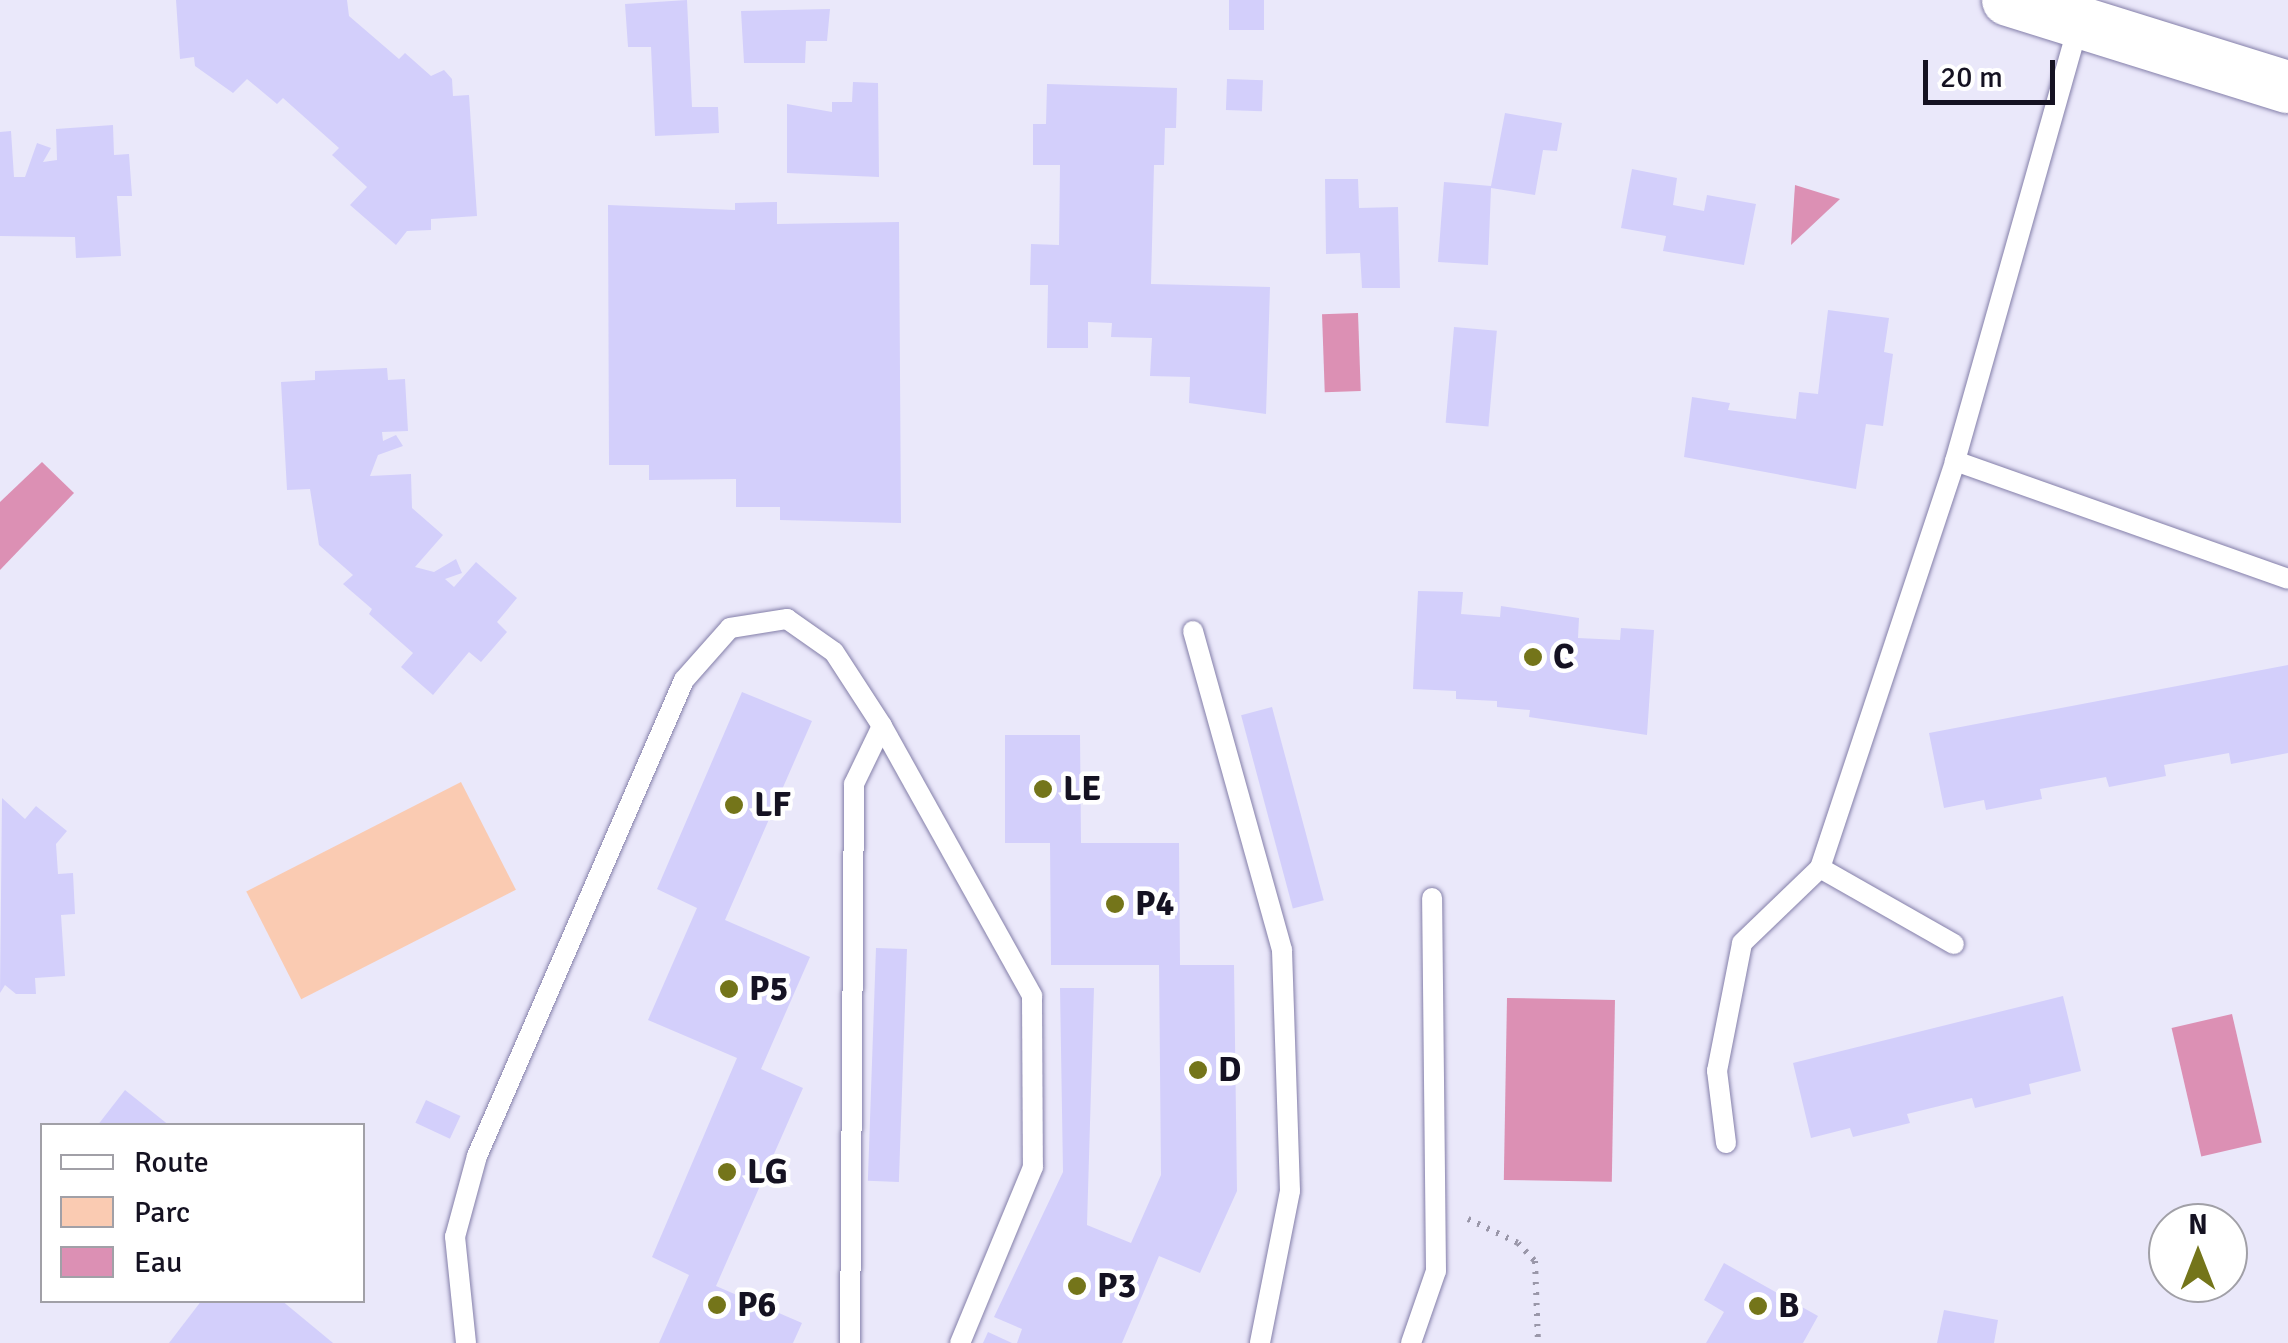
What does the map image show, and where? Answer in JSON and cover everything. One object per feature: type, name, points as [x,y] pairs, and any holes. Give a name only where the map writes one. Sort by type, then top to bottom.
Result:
[{"type":"street","points":[[2008,0],[2288,87]]},
{"type":"lane","points":[[1726,1143],[1717,1072],[1742,943],[1820,868],[1955,461],[2078,23]]},
{"type":"lane","points":[[1955,461],[2288,579]]},
{"type":"lane","points":[[466,1343],[456,1238],[477,1156],[684,680],[730,628],[787,619],[834,652],[882,726],[1032,996],[1033,1167],[960,1343]]},
{"type":"lane","points":[[1193,631],[1282,950],[1290,1191],[1260,1343]]},
{"type":"lane","points":[[850,1343],[854,784],[882,726]]},
{"type":"lane","points":[[1820,868],[1954,944]]},
{"type":"lane","points":[[1411,1343],[1436,1271],[1432,898]]},
{"type":"path","points":[[1435,1204],[1518,1243],[1535,1261],[1538,1343]]},
{"type":"green space","points":[[461,782],[516,890],[301,999],[246,891]]},
{"type":"water","points":[[1795,185],[1840,199],[1791,245]]},
{"type":"water","points":[[1358,313],[1361,391],[1325,392],[1322,314]]},
{"type":"water","points":[[42,462],[74,493],[0,570],[0,502]]},
{"type":"water","points":[[1507,998],[1615,1000],[1612,1182],[1504,1180]]},
{"type":"water","points":[[2232,1014],[2262,1143],[2201,1157],[2172,1028]]},
{"type":"building","points":[[176,0],[347,0],[349,16],[399,59],[405,53],[431,76],[444,70],[452,79],[453,96],[469,95],[477,216],[431,219],[431,230],[407,231],[396,245],[350,205],[367,187],[332,155],[339,148],[283,98],[277,104],[247,79],[233,93],[195,66],[194,57],[180,59]]},
{"type":"building","points":[[687,0],[692,107],[718,107],[719,133],[655,136],[651,47],[628,47],[625,4]]},
{"type":"building","points":[[1229,0],[1264,0],[1264,30],[1229,30]]},
{"type":"building","points":[[830,9],[827,41],[806,41],[805,63],[744,63],[741,11]]},
{"type":"building","points":[[1227,79],[1263,80],[1262,111],[1226,110]]},
{"type":"building","points":[[853,82],[878,83],[879,177],[787,173],[787,104],[832,112],[832,102],[852,102]]},
{"type":"building","points":[[1047,84],[1177,88],[1176,128],[1165,128],[1164,165],[1154,165],[1151,284],[1270,287],[1266,414],[1189,403],[1190,377],[1150,376],[1152,338],[1111,337],[1112,323],[1088,322],[1088,348],[1047,348],[1048,285],[1030,285],[1031,244],[1059,245],[1060,165],[1033,165],[1033,124],[1046,124]]},
{"type":"building","points":[[1505,113],[1562,123],[1557,151],[1543,150],[1535,195],[1491,188],[1488,265],[1438,262],[1444,182],[1491,186]]},
{"type":"building","points":[[113,125],[114,155],[129,154],[132,196],[117,196],[121,256],[76,258],[75,237],[0,236],[0,132],[11,131],[14,177],[25,177],[37,143],[51,148],[43,162],[57,160],[56,129]]},
{"type":"building","points":[[1632,169],[1677,178],[1673,205],[1704,211],[1707,195],[1756,204],[1744,265],[1663,251],[1666,236],[1621,228]]},
{"type":"building","points":[[1325,179],[1358,179],[1359,208],[1398,207],[1400,288],[1362,288],[1360,253],[1326,254]]},
{"type":"building","points":[[777,202],[777,224],[899,222],[901,523],[780,520],[780,507],[736,507],[736,479],[649,480],[649,465],[609,465],[608,205],[735,210],[735,203]]},
{"type":"building","points":[[1828,310],[1889,318],[1884,352],[1893,354],[1883,426],[1866,424],[1856,489],[1684,457],[1692,397],[1730,403],[1728,410],[1796,419],[1799,392],[1818,394]]},
{"type":"building","points":[[1454,327],[1497,331],[1488,426],[1446,423]]},
{"type":"building","points":[[387,368],[388,380],[405,379],[408,431],[382,432],[383,441],[396,435],[403,446],[378,455],[370,476],[411,474],[412,508],[443,535],[415,567],[434,572],[456,559],[462,573],[445,579],[454,587],[476,562],[517,598],[497,622],[507,632],[481,662],[469,652],[433,695],[401,667],[413,653],[369,614],[372,609],[343,584],[353,575],[319,545],[310,489],[287,490],[281,382],[315,380],[315,371]]},
{"type":"building","name":"C","points":[[1418,591],[1463,592],[1461,614],[1500,617],[1501,606],[1579,618],[1578,638],[1620,640],[1621,628],[1654,630],[1647,735],[1529,717],[1530,710],[1497,707],[1497,701],[1456,699],[1456,691],[1413,689]]},
{"type":"building","points":[[2288,665],[2288,753],[2231,764],[2229,753],[2164,765],[2166,776],[2109,787],[2106,777],[2040,789],[2042,799],[1986,810],[1984,800],[1944,808],[1929,733]]},
{"type":"building","points":[[742,692],[812,721],[725,920],[810,957],[761,1069],[803,1088],[716,1286],[802,1323],[793,1343],[659,1343],[689,1275],[652,1257],[737,1058],[648,1020],[697,908],[657,889]]},
{"type":"building","points":[[1272,707],[1324,900],[1293,908],[1241,715]]},
{"type":"building","points":[[1005,735],[1080,735],[1081,843],[1179,843],[1180,965],[1234,965],[1237,1191],[1200,1273],[1159,1256],[1122,1343],[1017,1343],[1022,1329],[994,1317],[1063,1172],[1060,988],[1094,988],[1087,1225],[1131,1243],[1161,1175],[1159,965],[1051,965],[1050,843],[1005,843]]},
{"type":"building","points":[[2,798],[25,819],[36,806],[67,831],[56,844],[58,874],[73,873],[75,914],[61,915],[65,976],[35,978],[36,994],[16,994],[5,985],[0,993]]},
{"type":"building","points":[[876,948],[907,949],[899,1182],[868,1181]]},
{"type":"building","points":[[2063,996],[2081,1071],[2029,1084],[2031,1094],[1975,1108],[1972,1098],[1907,1114],[1910,1123],[1853,1137],[1850,1128],[1811,1138],[1793,1063]]},
{"type":"building","points":[[125,1090],[166,1123],[99,1123]]},
{"type":"building","points":[[426,1100],[460,1116],[450,1139],[415,1123]]},
{"type":"building","name":"B","points":[[1724,1263],[1818,1316],[1803,1343],[1706,1343],[1724,1312],[1704,1300]]},
{"type":"building","points":[[200,1303],[285,1303],[333,1343],[169,1343]]},
{"type":"building","points":[[1944,1310],[1998,1320],[1994,1343],[1937,1343]]},
{"type":"building","points":[[988,1332],[1012,1343],[983,1343]]},
{"type":"place","name":"C","points":[[1533,657]]},
{"type":"place","name":"LE","points":[[1043,789]]},
{"type":"place","name":"LF","points":[[734,805]]},
{"type":"place","name":"P4","points":[[1115,904]]},
{"type":"place","name":"P5","points":[[729,989]]},
{"type":"place","name":"D","points":[[1198,1070]]},
{"type":"place","name":"LG","points":[[727,1172]]},
{"type":"place","name":"P3","points":[[1077,1286]]},
{"type":"place","name":"P6","points":[[717,1305]]},
{"type":"place","name":"B","points":[[1758,1306]]}]
